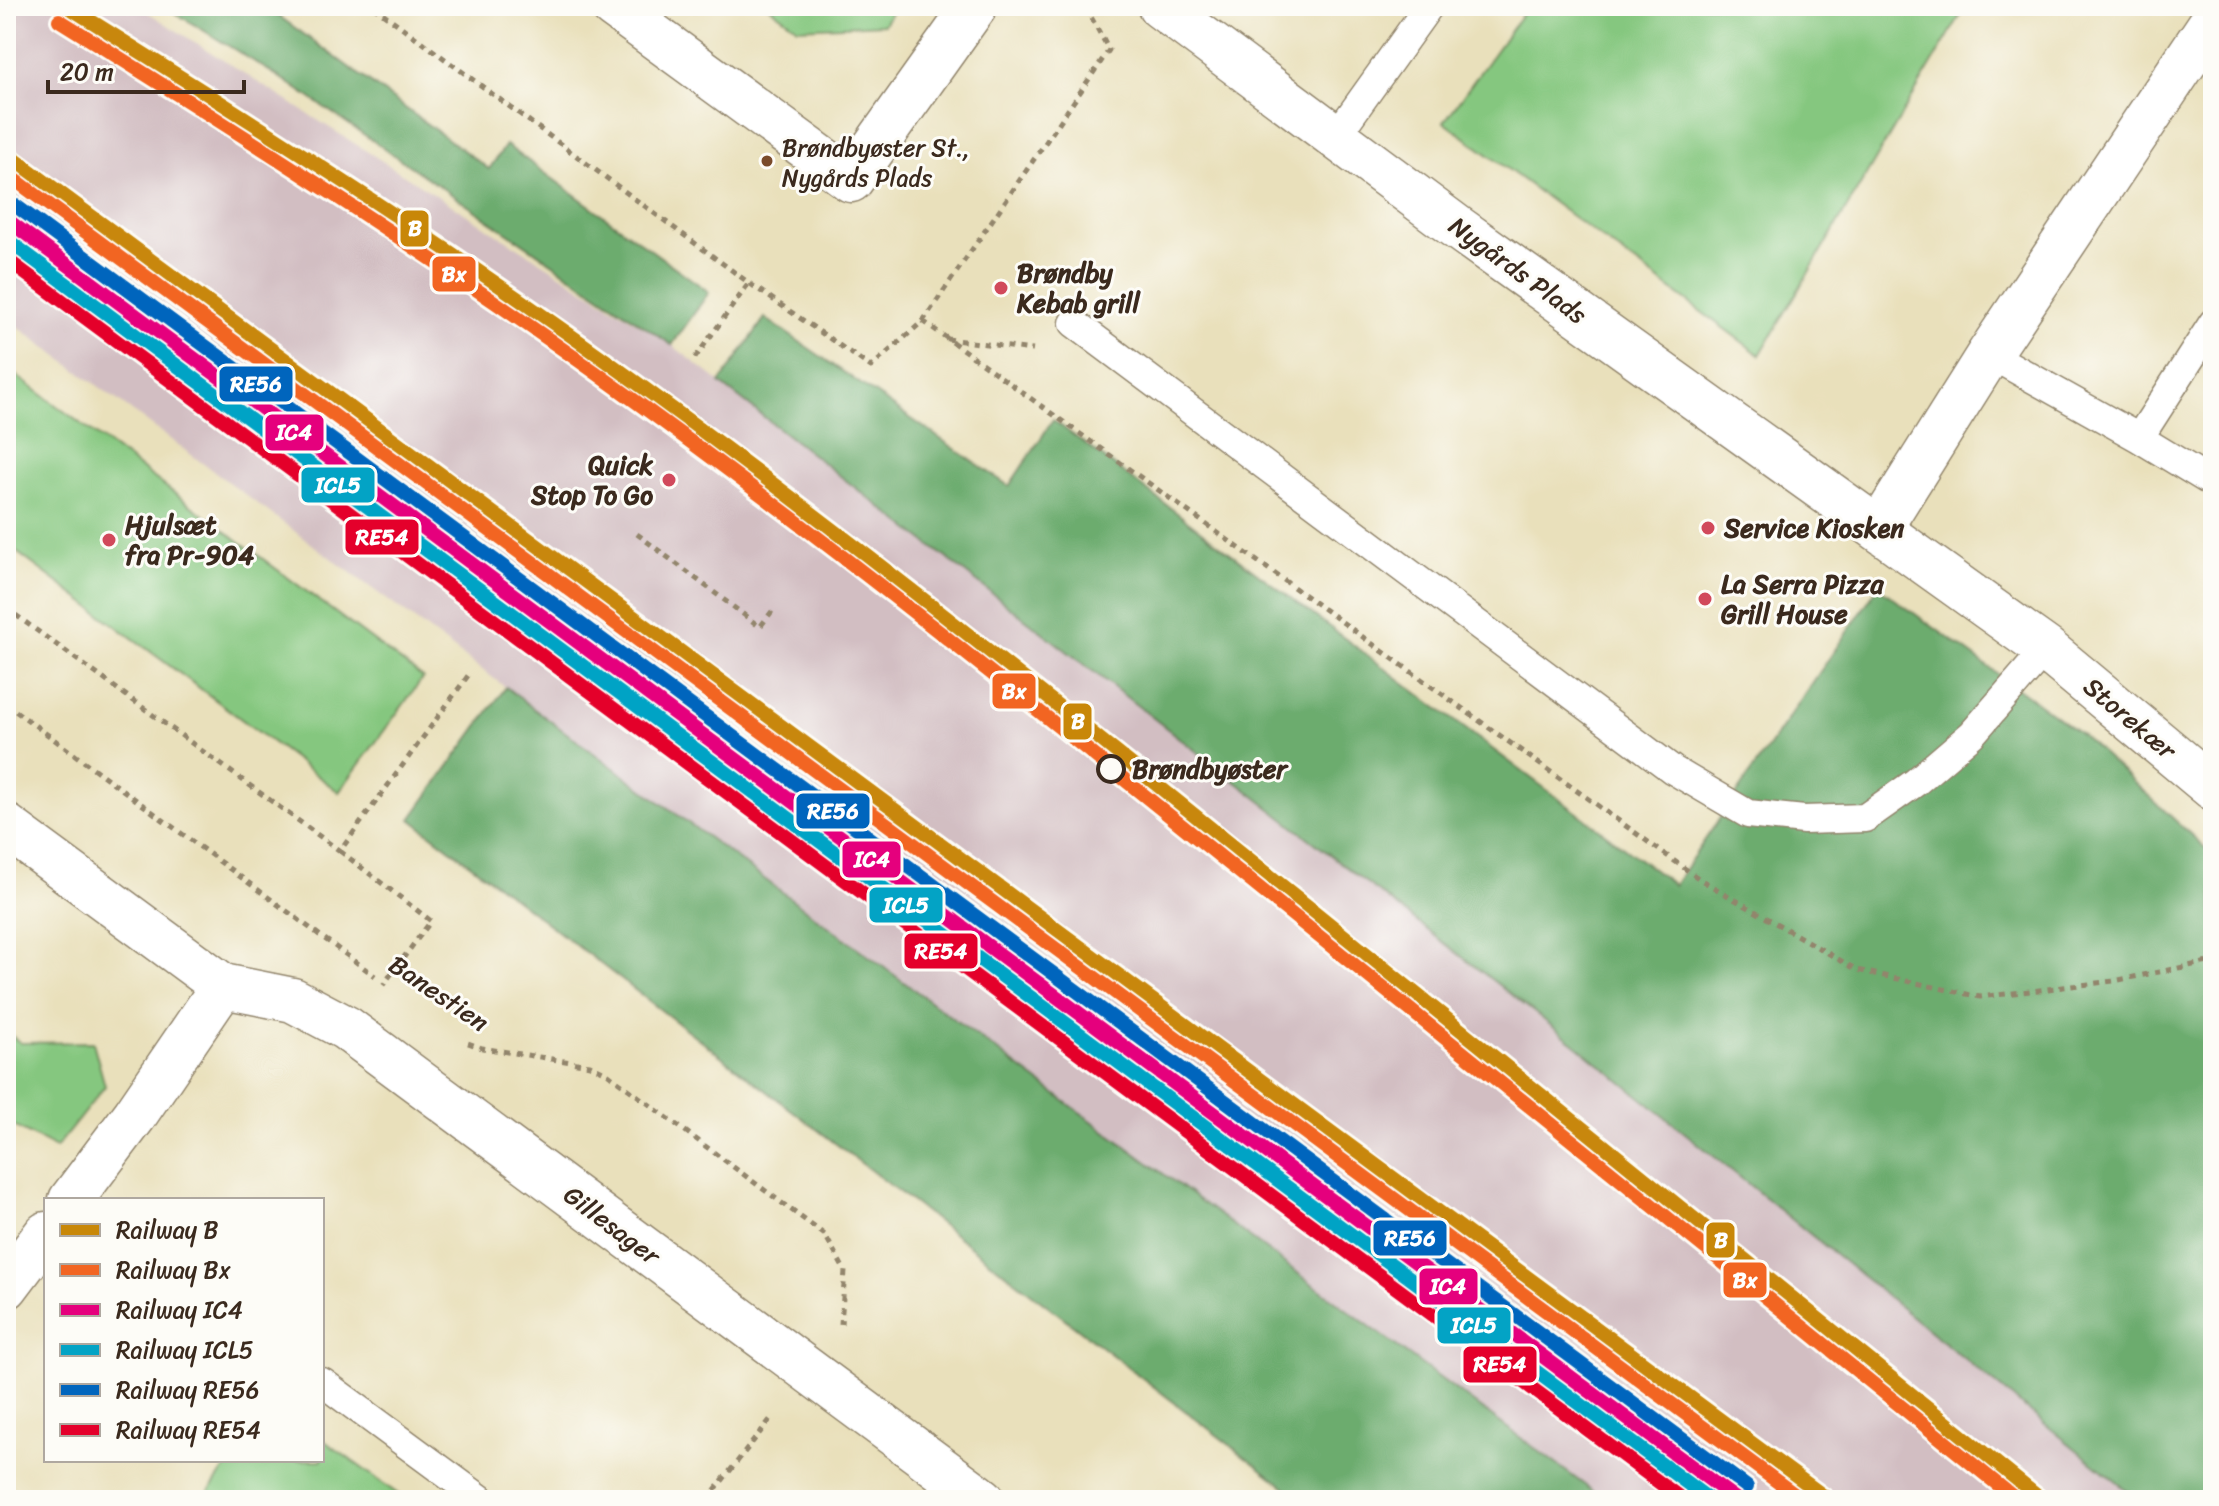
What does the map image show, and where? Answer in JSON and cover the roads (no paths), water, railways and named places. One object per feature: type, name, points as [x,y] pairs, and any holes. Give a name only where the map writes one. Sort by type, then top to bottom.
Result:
[{"type":"street","points":[[613,6],[851,180],[975,6]]},
{"type":"street","name":"Nygårds Plads","points":[[1186,14],[1336,136],[1455,226],[2046,649]]},
{"type":"street","points":[[1879,529],[1989,354],[2213,20]]},
{"type":"street","name":"Storekær","points":[[2046,649],[2213,788]]},
{"type":"street","points":[[6,826],[223,986],[135,1115],[73,1198]]},
{"type":"street","name":"Gillesager","points":[[223,986],[293,1000],[346,1028],[983,1500]]},
{"type":"street","points":[[6,1287],[44,1237]]},
{"type":"lane","points":[[1336,136],[1429,6]]},
{"type":"lane","points":[[1074,323],[1673,770],[1748,814],[1804,820],[1865,818],[1916,782],[1972,734],[2046,649]]},
{"type":"lane","points":[[2139,438],[2213,323]]},
{"type":"lane","points":[[1989,354],[2213,483]]},
{"type":"lane","points":[[324,1383],[482,1500]]},
{"type":"rail line","name":"B","points":[[67,6],[475,269],[786,493],[1134,766],[2042,1500]]},
{"type":"rail line","name":"Bx","points":[[59,20],[397,236],[595,372],[764,496],[1094,755],[2017,1500]]},
{"type":"rail line","name":"B","points":[[6,153],[1829,1500]]},
{"type":"rail line","name":"Bx","points":[[6,173],[1802,1500]]},
{"type":"rail line","name":"RE56","points":[[16,206],[1747,1487]]},
{"type":"rail line","name":"IC4","points":[[6,219],[1737,1500]]},
{"type":"rail line","name":"ICL5","points":[[6,239],[1710,1500]]},
{"type":"rail line","name":"RE54","points":[[6,259],[1683,1500]]},
{"type":"place","name":"Brøndbyøster St., Nygårds Plads","points":[[767,161]]},
{"type":"place","name":"Brøndby Kebab grill","points":[[1001,288]]},
{"type":"place","name":"Quick Stop To Go","points":[[669,480]]},
{"type":"place","name":"Service Kiosken","points":[[1708,528]]},
{"type":"place","name":"Hjulsæt fra Pr-904","points":[[109,540]]},
{"type":"place","name":"La Serra Pizza Grill House","points":[[1705,599]]},
{"type":"place","name":"Brøndbyøster","points":[[1111,769]]}]
